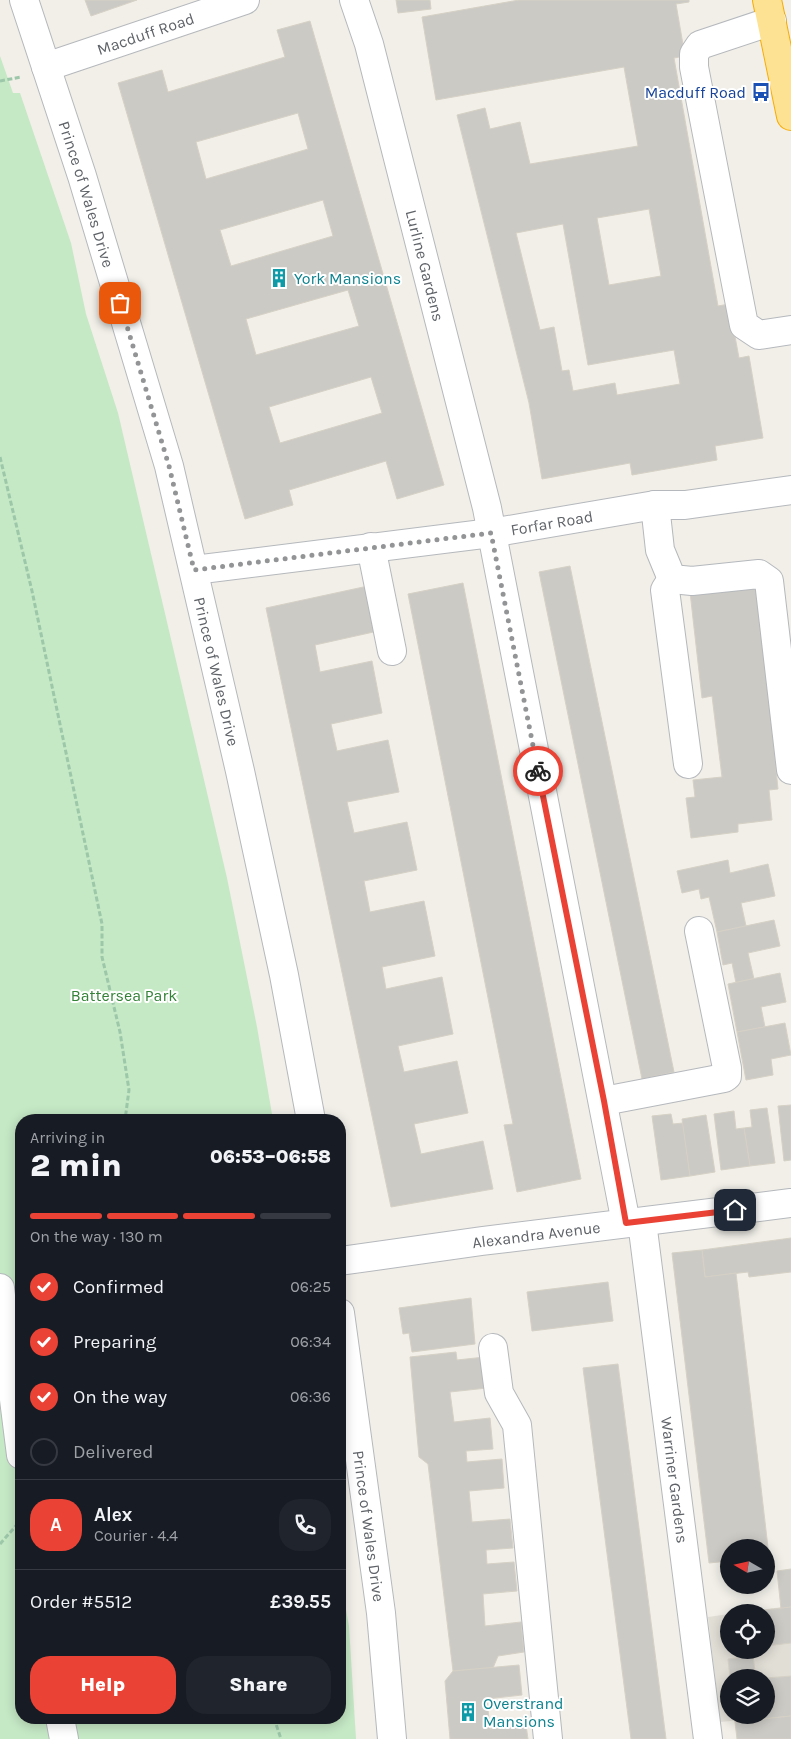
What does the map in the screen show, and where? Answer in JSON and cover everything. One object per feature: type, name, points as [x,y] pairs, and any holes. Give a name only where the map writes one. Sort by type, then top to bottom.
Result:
[{"type":"highway","points":[[769,10],[791,116]]},
{"type":"street","name":"Prince of Wales Drive","points":[[24,0],[82,176],[169,466],[253,829],[310,1114]]},
{"type":"street","name":"Macduff Road","points":[[46,67],[197,8],[245,0]]},
{"type":"street","name":"Lurline Gardens","points":[[354,0],[369,44],[487,508],[491,533]]},
{"type":"street","points":[[769,10],[700,44],[694,54],[694,67],[744,325],[759,335],[791,330]]},
{"type":"street","name":"Forfar Road","points":[[194,570],[491,533],[655,505],[685,505],[791,490]]},
{"type":"street","points":[[655,505],[660,550],[672,578]]},
{"type":"street","name":"Warriner Gardens","points":[[491,533],[604,1101],[634,1222],[708,1739]]},
{"type":"street","points":[[371,548],[392,651]]},
{"type":"street","points":[[672,578],[692,581],[759,574],[770,581],[791,770]]},
{"type":"street","points":[[672,578],[665,590],[688,764]]},
{"type":"street","points":[[604,1101],[724,1078],[726,1076],[727,1068],[699,930]]},
{"type":"street","name":"Alexandra Avenue","points":[[346,1260],[791,1203]]},
{"type":"street","points":[[0,1288],[15,1407]]},
{"type":"street","points":[[493,1348],[499,1393],[517,1426],[548,1739]]},
{"type":"street","name":"Prince of Wales Drive","points":[[346,1357],[381,1613],[392,1739]]},
{"type":"street","points":[[61,1724],[64,1739]]},
{"type":"path","points":[[0,457],[32,591],[102,924],[102,957],[120,1032],[129,1090],[126,1114]]},
{"type":"path","points":[[0,1544],[15,1527]]},
{"type":"path","points":[[276,1724],[281,1739]]},
{"type":"shaded area","points":[[791,1606],[791,1715],[775,1717],[775,1669],[720,1669],[720,1722],[708,1617],[720,1615],[720,1659],[775,1659],[775,1608]]},
{"type":"green space","name":"Battersea Park","points":[[0,56],[13,93],[20,93],[71,243],[86,314],[118,413],[227,878],[257,1027],[272,1114],[15,1114],[15,1724],[346,1724],[346,1610],[349,1626],[356,1739],[0,1739]]},
{"type":"building","points":[[85,0],[137,0],[91,16]]},
{"type":"building","points":[[396,0],[430,0],[431,9],[398,13]]},
{"type":"building","points":[[519,0],[689,0],[689,2],[676,4],[685,56],[674,58],[718,306],[729,304],[739,358],[749,356],[763,438],[715,446],[717,460],[632,475],[630,463],[542,479],[529,403],[457,115],[485,108],[490,129],[520,122],[530,164],[638,146],[624,67],[436,100],[422,17]],"holes":[[[649,209],[661,276],[609,285],[597,218]],[[563,224],[588,365],[674,350],[680,384],[617,395],[615,383],[573,391],[569,370],[562,371],[554,327],[540,330],[516,233]]]},
{"type":"building","name":"York Mansions","points":[[310,21],[444,485],[397,499],[386,461],[289,490],[293,505],[245,519],[118,83],[162,70],[168,92],[285,57],[277,30]],"holes":[[[298,113],[308,149],[206,179],[196,142]],[[323,200],[333,236],[231,266],[220,230]],[[348,290],[359,326],[256,355],[246,319]],[[371,377],[382,413],[280,443],[269,407]]]},
{"type":"building","points":[[570,566],[674,1072],[642,1079],[539,572]]},
{"type":"building","points":[[463,583],[581,1179],[517,1192],[504,1125],[513,1124],[408,594]]},
{"type":"building","points":[[767,583],[782,717],[771,719],[778,789],[769,790],[772,820],[738,824],[738,832],[691,838],[686,798],[695,797],[693,780],[722,777],[712,696],[702,698],[690,592]]},
{"type":"building","points":[[368,586],[378,631],[315,645],[320,672],[372,661],[382,713],[331,724],[337,751],[388,740],[399,792],[347,802],[354,833],[407,822],[417,870],[364,881],[370,912],[424,901],[435,956],[382,967],[386,989],[442,977],[453,1034],[398,1046],[404,1072],[457,1061],[468,1113],[414,1124],[421,1154],[483,1141],[493,1189],[391,1207],[266,608]]},
{"type":"building","points":[[728,860],[730,873],[768,864],[775,896],[741,903],[746,926],[717,932],[709,897],[701,899],[699,889],[682,893],[677,871]]},
{"type":"building","points":[[774,920],[780,946],[748,953],[754,979],[736,983],[732,963],[723,965],[717,932]]},
{"type":"building","points":[[780,973],[786,1002],[761,1007],[765,1027],[737,1032],[728,984]]},
{"type":"building","points":[[785,1023],[791,1055],[771,1059],[773,1075],[746,1080],[737,1032]]},
{"type":"building","points":[[791,1105],[791,1160],[784,1161],[778,1106]]},
{"type":"building","points":[[767,1108],[775,1163],[750,1166],[744,1128],[752,1127],[750,1110]]},
{"type":"building","points":[[734,1111],[736,1129],[744,1128],[750,1166],[721,1170],[714,1114]]},
{"type":"building","points":[[671,1114],[673,1124],[683,1123],[690,1176],[661,1180],[652,1116]]},
{"type":"building","points":[[706,1115],[715,1172],[690,1176],[682,1119]]},
{"type":"building","points":[[791,1238],[791,1272],[749,1277],[748,1272],[705,1277],[702,1250]]},
{"type":"building","points":[[702,1250],[705,1277],[736,1273],[767,1539],[720,1539],[720,1562],[709,1563],[672,1253]]},
{"type":"building","points":[[608,1282],[613,1321],[532,1331],[527,1292]]},
{"type":"building","points":[[471,1298],[475,1344],[412,1352],[409,1333],[403,1334],[399,1308]]},
{"type":"building","points":[[456,1352],[457,1360],[485,1357],[487,1388],[450,1392],[454,1422],[490,1418],[493,1449],[466,1451],[467,1462],[502,1459],[504,1488],[469,1491],[472,1522],[510,1519],[513,1548],[486,1550],[487,1564],[514,1562],[517,1591],[483,1594],[485,1626],[521,1622],[524,1652],[498,1656],[493,1668],[453,1671],[428,1464],[419,1457],[410,1357]]},
{"type":"building","points":[[618,1364],[666,1739],[631,1739],[583,1368]]},
{"type":"building","points":[[791,1569],[791,1607],[781,1609],[777,1571]]},
{"type":"building","points":[[791,1607],[791,1643],[775,1645],[775,1609]]},
{"type":"building","points":[[728,1659],[753,1659],[755,1669],[729,1669]]},
{"type":"building","name":"Overstrand Mansions","points":[[519,1665],[522,1695],[487,1699],[490,1729],[526,1725],[528,1739],[450,1739],[445,1681],[453,1671]]},
{"type":"building","points":[[791,1676],[791,1716],[775,1718],[775,1677]]},
{"type":"building","points":[[791,1716],[791,1739],[737,1739],[735,1724],[775,1724],[775,1718]]},
{"type":"way so far","points":[[120,303],[169,466],[194,570],[491,533],[538,771]]},
{"type":"place","name":"Macduff Road","points":[[761,92]]},
{"type":"place","name":"York Mansions","points":[[279,278]]},
{"type":"place","name":"Overstrand Mansions","points":[[468,1712]]},
{"type":"route","points":[[538,771],[604,1101],[626,1223],[735,1210]]}]
